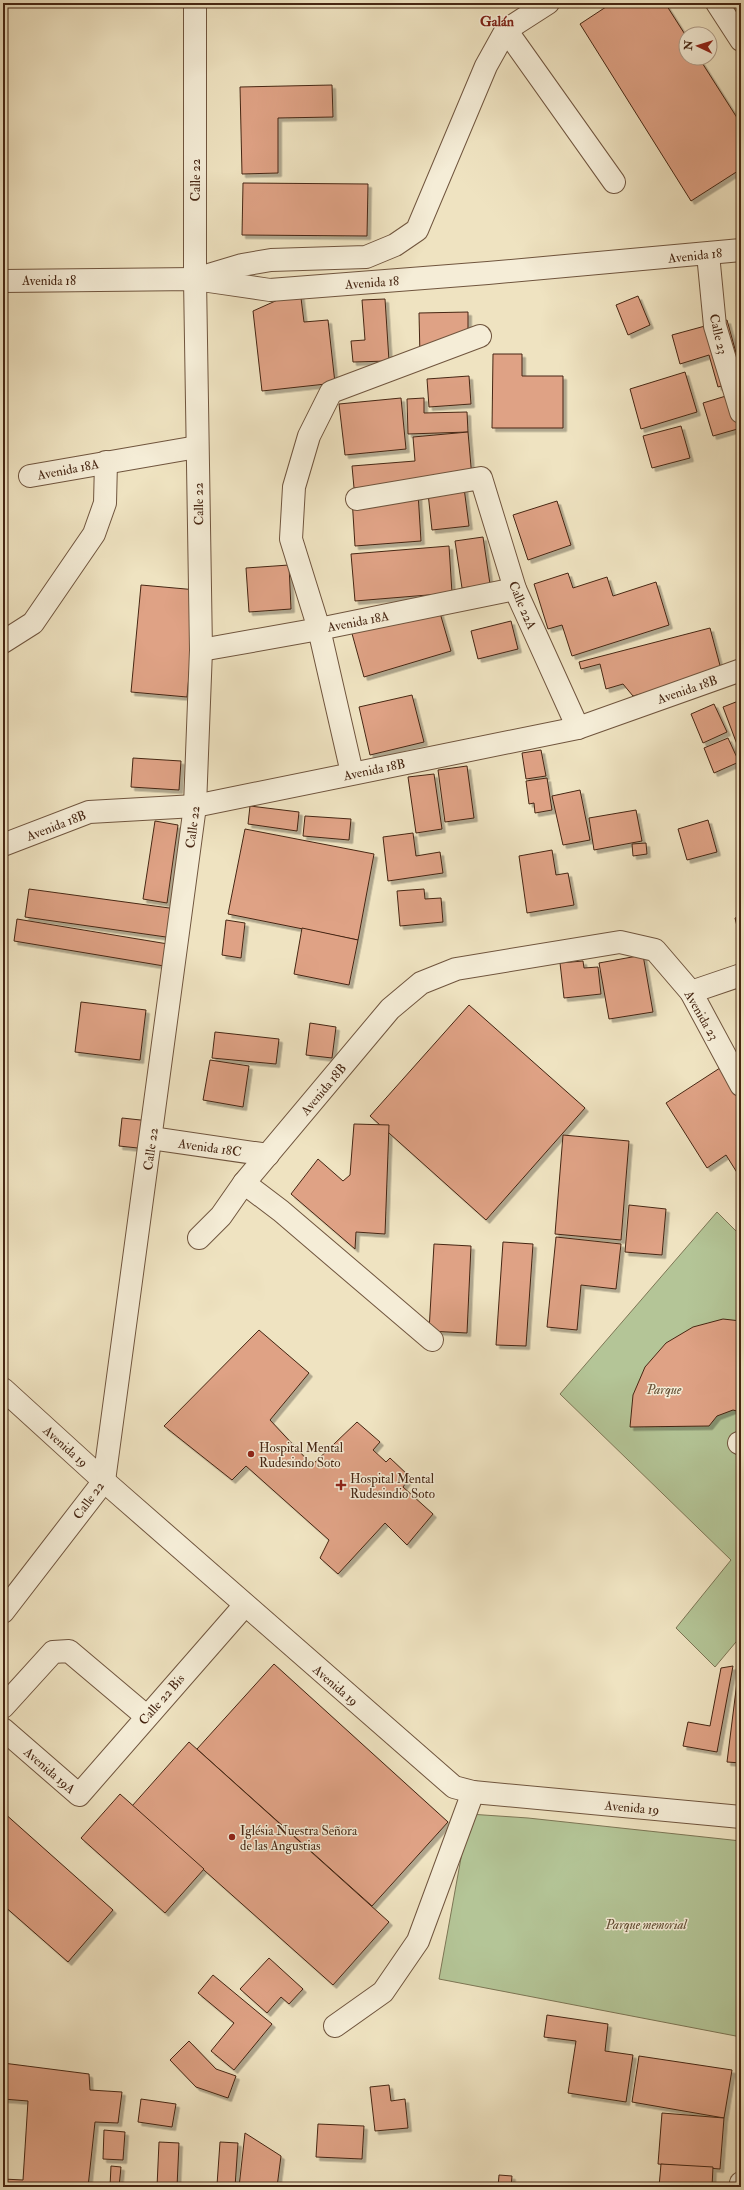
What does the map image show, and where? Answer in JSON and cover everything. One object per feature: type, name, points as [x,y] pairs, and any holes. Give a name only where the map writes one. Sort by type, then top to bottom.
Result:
[{"type":"street","name":"Calle 22","points":[[3,1612],[104,1481],[195,806],[201,650],[195,279],[195,3]]},
{"type":"street","points":[[195,279],[242,265],[271,260],[366,257],[395,245],[417,230],[486,66],[506,30],[548,3]]},
{"type":"street","points":[[717,3],[741,40]]},
{"type":"street","points":[[506,30],[614,182]]},
{"type":"street","name":"Avenida 18","points":[[3,281],[195,279],[270,290],[741,250]]},
{"type":"street","name":"Calle 23","points":[[708,254],[715,326],[741,412]]},
{"type":"street","points":[[352,773],[319,629],[291,539],[294,487],[309,436],[331,392],[480,336]]},
{"type":"street","name":"Avenida 18A","points":[[30,476],[197,447]]},
{"type":"street","name":"Avenida 18A","points":[[3,642],[33,623],[94,534],[106,503],[106,462]]},
{"type":"street","name":"Calle 22A","points":[[357,499],[481,478],[515,589],[578,728]]},
{"type":"street","name":"Avenida 18A","points":[[201,650],[319,629],[515,589]]},
{"type":"street","name":"Avenida 18B","points":[[3,845],[89,812],[195,806],[578,728],[741,670]]},
{"type":"street","name":"Avenida 18B","points":[[199,1238],[221,1216],[244,1183],[390,1009],[421,983],[456,969],[620,942],[655,950]]},
{"type":"street","name":"Avenida 23","points":[[655,950],[691,992],[741,1085]]},
{"type":"street","points":[[691,992],[741,975]]},
{"type":"street","name":"Avenida 18C","points":[[151,1138],[268,1155]]},
{"type":"street","points":[[244,1183],[281,1210],[432,1340]]},
{"type":"street","name":"Avenida 19","points":[[3,1389],[104,1481],[454,1787],[473,1792],[741,1817]]},
{"type":"street","name":"Calle 22 Bis","points":[[79,1795],[146,1716],[245,1605]]},
{"type":"street","points":[[3,1707],[54,1652],[69,1651],[146,1716]]},
{"type":"street","name":"Avenida 19A","points":[[3,1729],[79,1795]]},
{"type":"street","points":[[335,2026],[383,1992],[418,1941],[473,1792]]},
{"type":"green space","name":"Parque","points":[[717,1212],[741,1236],[741,1636],[715,1667],[676,1628],[731,1560],[560,1394]]},
{"type":"green space","name":"Parque memorial","points":[[469,1814],[528,1818],[741,1841],[741,2037],[439,1979]]},
{"type":"building","points":[[612,3],[665,3],[680,26],[678,26],[678,66],[704,66],[741,124],[741,169],[691,201],[580,24]]},
{"type":"building","points":[[332,85],[333,117],[278,118],[278,173],[242,174],[240,87]]},
{"type":"building","points":[[243,183],[368,184],[367,236],[242,235]]},
{"type":"building","points":[[300,290],[304,322],[328,320],[335,383],[262,391],[253,311]]},
{"type":"building","points":[[638,296],[650,325],[628,335],[616,305]]},
{"type":"building","points":[[385,299],[389,361],[353,362],[351,341],[365,340],[362,300]]},
{"type":"building","points":[[468,312],[468,334],[420,357],[419,313]]},
{"type":"building","points":[[727,320],[741,371],[741,380],[718,387],[709,355],[680,364],[672,335]]},
{"type":"building","points":[[493,354],[522,354],[522,376],[563,376],[563,428],[492,428]]},
{"type":"building","points":[[685,372],[697,412],[641,429],[630,389]]},
{"type":"building","points":[[469,376],[471,404],[429,407],[427,379]]},
{"type":"building","points":[[739,392],[741,428],[713,436],[703,403]]},
{"type":"building","points":[[401,398],[406,449],[345,455],[339,404]]},
{"type":"building","points":[[424,398],[424,413],[467,412],[468,432],[408,434],[407,399]]},
{"type":"building","points":[[681,426],[690,458],[652,468],[643,436]]},
{"type":"building","points":[[468,432],[472,478],[354,488],[352,466],[415,461],[413,437]]},
{"type":"building","points":[[463,480],[469,526],[432,530],[427,484]]},
{"type":"building","points":[[418,493],[421,541],[355,546],[352,498]]},
{"type":"building","points":[[557,501],[571,545],[528,560],[513,515]]},
{"type":"building","points":[[483,537],[490,584],[462,588],[455,541]]},
{"type":"building","points":[[449,546],[452,593],[355,601],[351,554]]},
{"type":"building","points":[[289,565],[291,609],[249,612],[246,568]]},
{"type":"building","points":[[568,573],[573,588],[607,577],[613,596],[656,582],[669,625],[572,656],[562,625],[548,629],[534,584]]},
{"type":"building","points":[[141,585],[197,590],[187,697],[131,692]]},
{"type":"building","points":[[438,606],[451,651],[364,677],[351,630]]},
{"type":"building","points":[[511,621],[518,649],[478,659],[471,631]]},
{"type":"building","points":[[710,628],[722,673],[633,696],[623,684],[606,689],[600,664],[581,669],[579,662]]},
{"type":"building","points":[[412,695],[424,742],[370,755],[359,707]]},
{"type":"building","points":[[741,700],[741,755],[723,707]]},
{"type":"building","points":[[714,704],[727,732],[703,743],[691,714]]},
{"type":"building","points":[[728,738],[739,762],[714,773],[704,748]]},
{"type":"building","points":[[541,750],[546,776],[526,779],[522,753]]},
{"type":"building","points":[[133,758],[181,761],[179,790],[131,787]]},
{"type":"building","points":[[467,766],[474,818],[445,822],[438,770]]},
{"type":"building","points":[[434,774],[442,829],[416,833],[408,777]]},
{"type":"building","points":[[547,778],[552,810],[535,813],[534,803],[529,804],[526,781]]},
{"type":"building","points":[[580,790],[590,840],[563,845],[552,796]]},
{"type":"building","points":[[250,806],[299,812],[297,831],[248,824]]},
{"type":"building","points":[[636,810],[642,841],[594,850],[589,818]]},
{"type":"building","points":[[305,816],[351,819],[349,840],[303,836]]},
{"type":"building","points":[[708,820],[717,852],[687,860],[678,829]]},
{"type":"building","points":[[155,821],[178,825],[167,903],[143,899]]},
{"type":"building","points":[[245,829],[374,854],[358,940],[228,914]]},
{"type":"building","points":[[413,833],[416,856],[440,852],[443,873],[388,881],[383,837]]},
{"type":"building","points":[[646,843],[647,854],[633,856],[632,844]]},
{"type":"building","points":[[552,850],[556,875],[568,873],[574,905],[527,913],[519,856]]},
{"type":"building","points":[[29,889],[184,910],[180,939],[25,917]]},
{"type":"building","points":[[424,889],[425,899],[441,898],[443,922],[400,926],[397,891]]},
{"type":"building","points":[[741,916],[741,943],[735,918]]},
{"type":"building","points":[[17,919],[174,945],[170,967],[14,941]]},
{"type":"building","points":[[226,920],[245,923],[241,958],[222,955]]},
{"type":"building","points":[[302,928],[358,940],[349,985],[294,974]]},
{"type":"building","points":[[643,955],[653,1012],[609,1019],[599,963]]},
{"type":"building","points":[[583,961],[584,968],[598,967],[601,994],[564,998],[560,963]]},
{"type":"building","points":[[81,1002],[146,1010],[140,1060],[75,1052]]},
{"type":"building","points":[[469,1005],[585,1108],[486,1220],[370,1116]]},
{"type":"building","points":[[310,1023],[336,1027],[332,1058],[306,1055]]},
{"type":"building","points":[[215,1032],[279,1039],[276,1064],[212,1058]]},
{"type":"building","points":[[210,1060],[249,1066],[243,1107],[203,1100]]},
{"type":"building","points":[[723,1066],[741,1095],[741,1179],[726,1155],[707,1168],[666,1103]]},
{"type":"building","points":[[122,1118],[150,1121],[147,1149],[119,1146]]},
{"type":"building","points":[[354,1124],[389,1125],[385,1234],[356,1232],[355,1249],[291,1194],[318,1159],[343,1181],[350,1175]]},
{"type":"building","points":[[563,1135],[629,1141],[621,1240],[555,1234]]},
{"type":"building","points":[[629,1205],[666,1209],[662,1255],[625,1252]]},
{"type":"building","points":[[556,1237],[621,1244],[616,1289],[581,1285],[577,1330],[547,1327]]},
{"type":"building","points":[[503,1242],[533,1244],[526,1346],[496,1345]]},
{"type":"building","points":[[434,1244],[471,1246],[467,1333],[429,1331]]},
{"type":"building","points":[[723,1319],[741,1321],[741,1412],[733,1410],[717,1416],[709,1426],[630,1427],[633,1395],[645,1367],[666,1343],[693,1327]]},
{"type":"building","name":"Hospital Mental Rudesindo Soto","points":[[259,1330],[309,1373],[270,1420],[312,1465],[357,1422],[380,1442],[373,1450],[386,1462],[390,1458],[410,1477],[403,1487],[433,1514],[407,1545],[385,1523],[338,1574],[320,1558],[329,1540],[246,1466],[232,1480],[164,1426]]},
{"type":"building","points":[[741,1650],[741,1763],[727,1762]]},
{"type":"building","points":[[274,1664],[448,1822],[372,1906],[197,1749]]},
{"type":"building","points":[[733,1666],[717,1752],[683,1746],[688,1722],[710,1726],[721,1668]]},
{"type":"building","name":"Iglésia Nuestra Señora de las Angustias","points":[[189,1742],[389,1922],[333,1985],[132,1806]]},
{"type":"building","points":[[120,1794],[204,1869],[165,1913],[81,1838]]},
{"type":"building","points":[[3,1812],[113,1910],[68,1962],[3,1905]]},
{"type":"building","points":[[269,1958],[303,1989],[289,2004],[281,1997],[267,2013],[240,1989]]},
{"type":"building","points":[[213,1975],[272,2024],[234,2070],[211,2051],[234,2023],[198,1993]]},
{"type":"building","points":[[547,2015],[608,2024],[605,2051],[633,2055],[626,2102],[568,2093],[576,2041],[544,2037]]},
{"type":"building","points":[[189,2041],[216,2069],[236,2076],[228,2098],[196,2087],[170,2060]]},
{"type":"building","points":[[639,2056],[732,2070],[724,2118],[632,2102]]},
{"type":"building","points":[[3,2063],[89,2074],[90,2090],[122,2092],[118,2123],[95,2122],[88,2187],[3,2187],[3,2179],[23,2180],[28,2101],[3,2099]]},
{"type":"building","points":[[389,2085],[391,2101],[405,2099],[408,2128],[375,2131],[370,2087]]},
{"type":"building","points":[[141,2099],[176,2104],[172,2127],[138,2122]]},
{"type":"building","points":[[662,2113],[724,2118],[720,2169],[658,2164]]},
{"type":"building","points":[[318,2124],[364,2126],[362,2159],[316,2157]]},
{"type":"building","points":[[104,2130],[125,2132],[123,2160],[103,2159]]},
{"type":"building","points":[[245,2133],[281,2156],[277,2187],[239,2187]]},
{"type":"building","points":[[159,2142],[179,2143],[177,2187],[157,2187]]},
{"type":"building","points":[[220,2142],[238,2143],[235,2187],[217,2185]]},
{"type":"building","points":[[661,2164],[713,2167],[712,2187],[659,2187]]},
{"type":"building","points":[[111,2166],[121,2167],[119,2187],[110,2186]]},
{"type":"building","points":[[499,2175],[512,2176],[511,2187],[498,2187]]},
{"type":"place","name":"Hospital Mental Rudesindo Soto","points":[[251,1454]]},
{"type":"place","name":"Hospital Mental Rudesindio Soto","points":[[341,1485]]},
{"type":"place","name":"Iglésia Nuestra Señora de las Angustias","points":[[232,1837]]},
{"type":"district","name":"Galán","points":[[497,21]]}]
